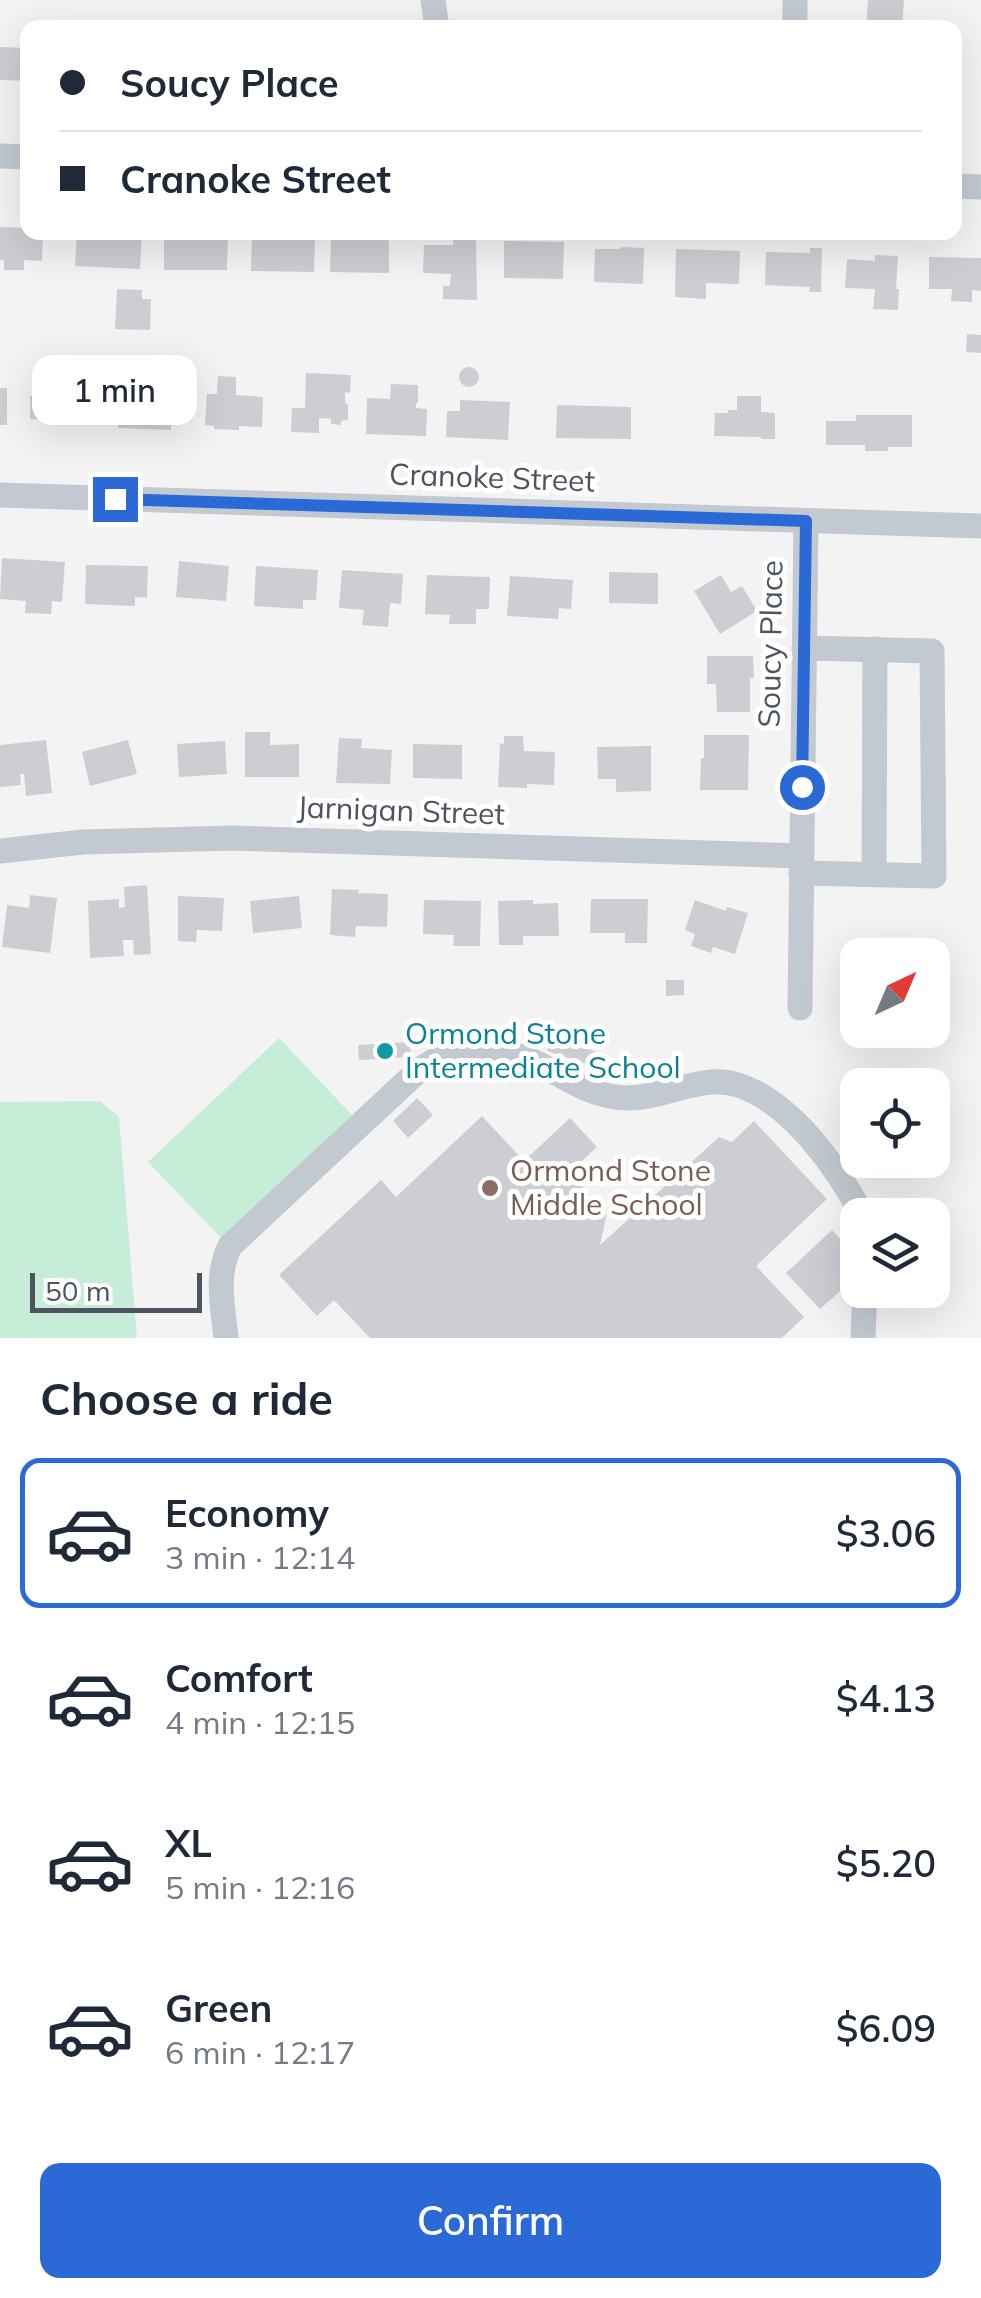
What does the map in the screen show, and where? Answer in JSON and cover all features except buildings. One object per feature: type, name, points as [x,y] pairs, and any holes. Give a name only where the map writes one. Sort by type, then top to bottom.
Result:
[{"type":"street","name":"Cranoke Street","points":[[0,495],[981,526]]},
{"type":"street","name":"Soucy Place","points":[[800,1008],[806,521]]},
{"type":"street","points":[[804,648],[875,649],[874,874]]},
{"type":"street","name":"Jarnigan Street","points":[[0,851],[83,842],[232,838],[801,864],[874,874],[934,876],[932,651],[875,649]]},
{"type":"street","points":[[226,1338],[220,1274],[230,1246],[419,1070],[456,1052],[487,1051],[527,1058],[587,1091],[611,1097],[642,1098],[707,1083],[738,1085],[775,1106],[812,1140],[853,1198]]},
{"type":"street","points":[[864,1338],[865,1308]]},
{"type":"green space","points":[[279,1038],[352,1115],[222,1239],[148,1162]]},
{"type":"green space","points":[[100,1101],[119,1117],[137,1338],[0,1338],[0,1102]]},
{"type":"place","name":"Ormond Stone Intermediate School","points":[[385,1051]]},
{"type":"place","name":"Ormond Stone Middle School","points":[[490,1188]]},
{"type":"route","points":[[115,499],[806,521],[802,787]]}]
